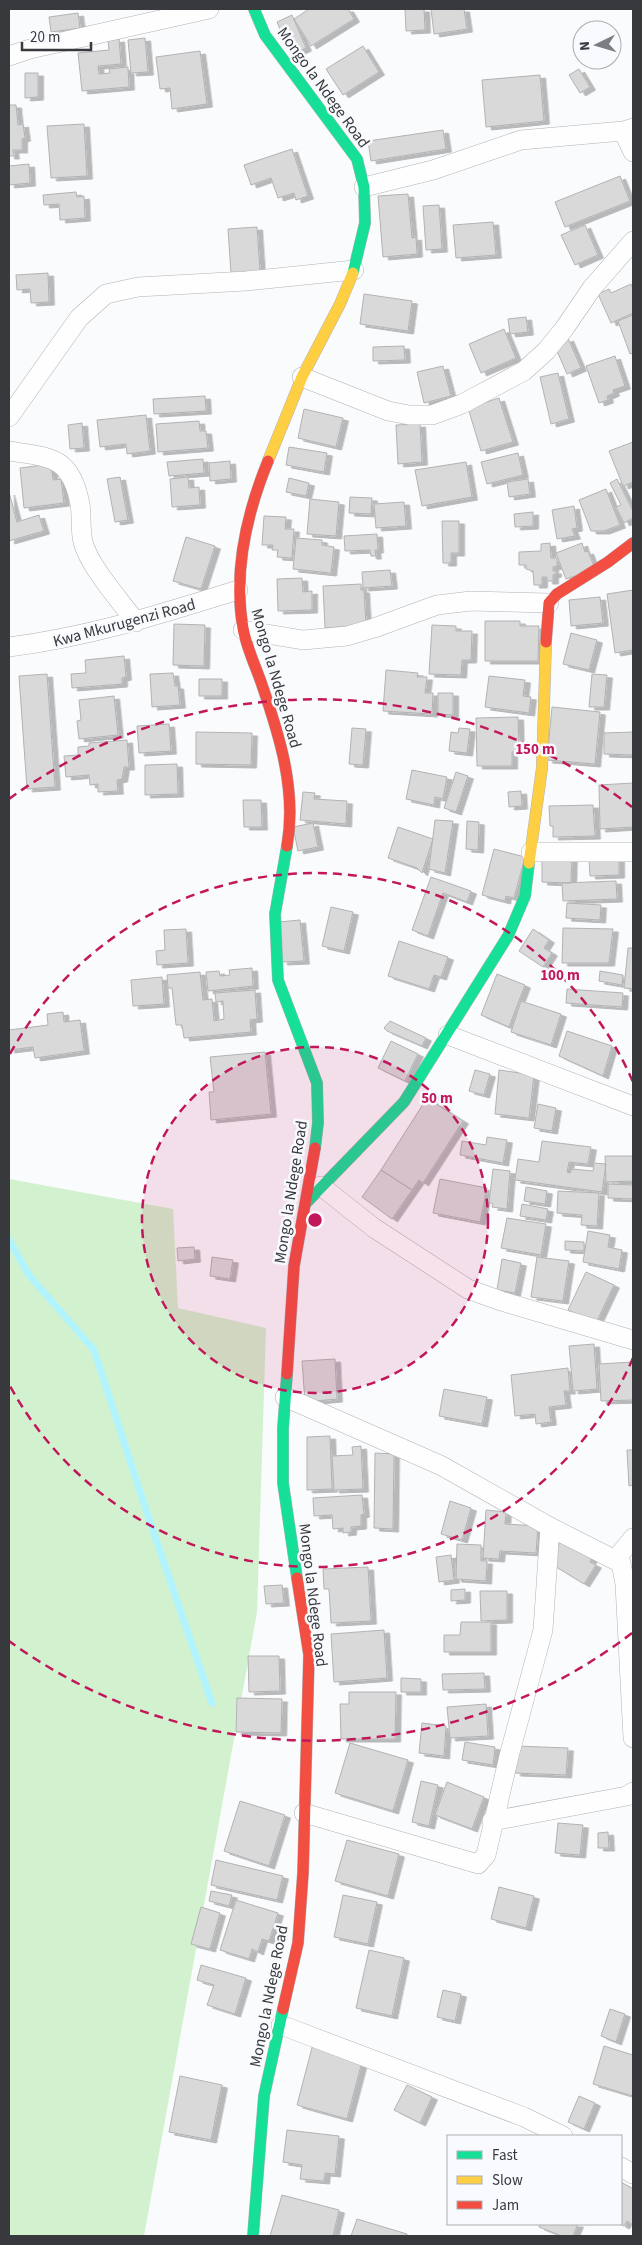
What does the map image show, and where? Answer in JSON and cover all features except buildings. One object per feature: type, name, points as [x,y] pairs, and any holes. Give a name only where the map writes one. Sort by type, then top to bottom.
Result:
[{"type":"street","points":[[9,56],[30,49],[209,9]]},
{"type":"street","name":"Mongo la Ndege Road","points":[[253,2236],[264,2096],[298,1943],[304,1813],[308,1654],[283,1483],[285,1397],[294,1266],[318,1123],[317,1083],[278,980],[274,914],[288,840],[287,776],[275,723],[243,630],[238,590],[242,543],[266,466],[302,377],[340,304],[354,270],[365,223],[364,187],[356,159],[265,35],[254,9]]},
{"type":"street","points":[[364,187],[432,170],[522,140],[628,129],[633,152]]},
{"type":"street","points":[[302,377],[388,411],[409,415],[432,415],[462,404],[524,371],[546,351],[564,329],[592,288],[633,241]]},
{"type":"street","points":[[9,417],[79,318],[106,294],[138,287],[246,281],[354,270]]},
{"type":"street","points":[[9,451],[48,456],[60,461],[71,476],[80,502],[84,543],[102,577],[136,622]]},
{"type":"street","points":[[306,1203],[404,1102],[448,1035],[508,936],[525,896],[542,768],[549,604],[557,594],[608,562],[633,542]]},
{"type":"street","name":"Kwa Mkurugenzi Road","points":[[9,647],[56,641],[136,622],[238,590]]},
{"type":"street","points":[[243,630],[303,640],[348,636],[437,604],[471,601],[549,604]]},
{"type":"street","points":[[531,852],[633,852]]},
{"type":"street","points":[[448,1035],[633,1106]]},
{"type":"street","points":[[321,1186],[374,1228],[468,1289],[501,1301],[633,1340]]},
{"type":"street","points":[[285,1397],[442,1466],[550,1527],[621,1563],[626,1584],[633,1738]]},
{"type":"street","points":[[304,1813],[478,1864],[486,1855],[492,1822],[543,1630],[550,1527]]},
{"type":"street","points":[[615,1560],[633,1538]]},
{"type":"street","points":[[492,1822],[627,1796],[633,1792]]},
{"type":"street","points":[[281,2025],[524,2117],[561,2135]]},
{"type":"street","points":[[622,2168],[633,2174]]},
{"type":"green space","points":[[9,1179],[173,1209],[178,1308],[266,1328],[257,1612],[144,2236],[9,2236]]},
{"type":"waterway","points":[[9,1240],[29,1275],[94,1350],[212,1703]]},
{"type":"traffic: fast","points":[[254,9],[265,35],[357,159],[364,187],[365,223],[353,273]]},
{"type":"traffic: fast","points":[[287,846],[275,914],[278,980],[317,1083],[318,1123],[315,1148]]},
{"type":"traffic: fast","points":[[306,1203],[404,1102],[508,936],[525,896],[529,863]]},
{"type":"traffic: fast","points":[[287,1374],[283,1428],[283,1483],[297,1578]]},
{"type":"traffic: fast","points":[[253,2236],[264,2096],[283,2009]]},
{"type":"traffic: slow","points":[[268,461],[302,377],[340,304],[353,273]]},
{"type":"traffic: slow","points":[[529,863],[542,768],[546,642]]},
{"type":"traffic: jam","points":[[268,461],[253,502],[244,543],[241,564],[240,607],[246,642],[280,742],[290,804],[287,846]]},
{"type":"traffic: jam","points":[[546,642],[549,603],[557,594],[608,562],[633,543]]},
{"type":"traffic: jam","points":[[287,1374],[294,1266],[315,1148]]},
{"type":"traffic: jam","points":[[283,2009],[298,1943],[303,1873],[309,1655],[297,1578]]}]
